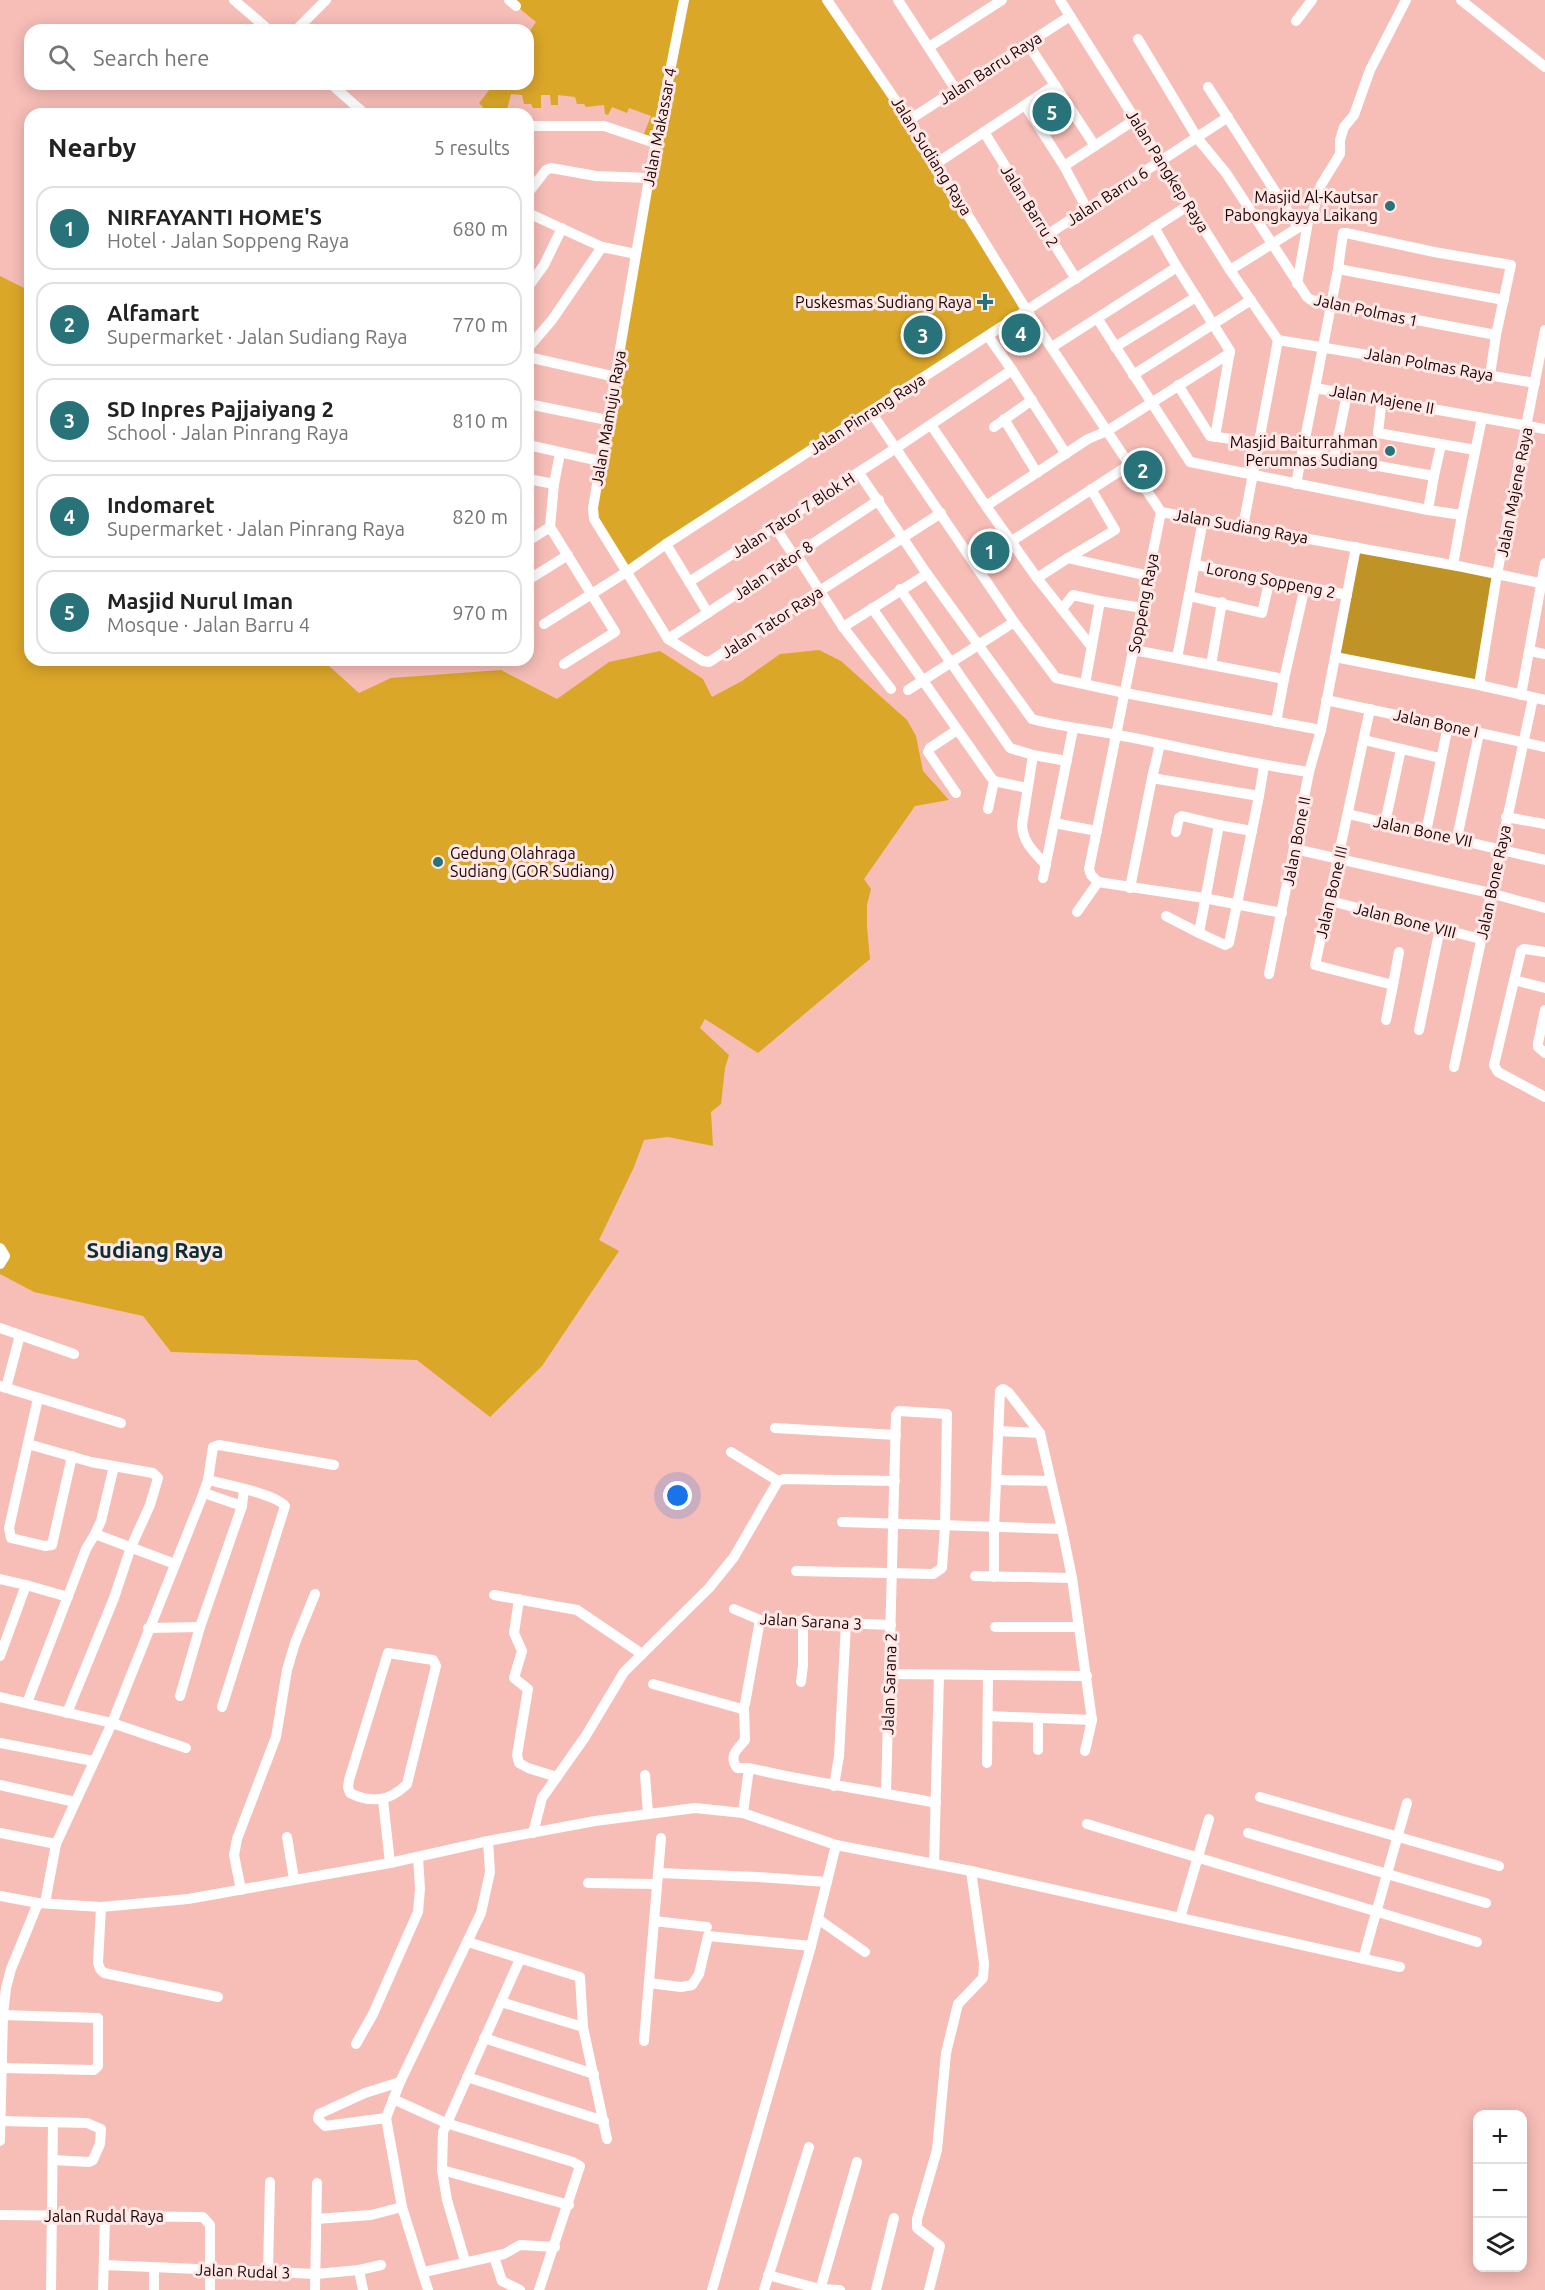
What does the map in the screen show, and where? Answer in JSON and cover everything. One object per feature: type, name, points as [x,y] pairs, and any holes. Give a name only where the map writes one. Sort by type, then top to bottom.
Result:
[{"type":"street","points":[[234,0],[262,24]]},
{"type":"street","points":[[302,24],[326,0]]},
{"type":"street","name":"Jalan Makassar 4","points":[[636,254],[655,143],[684,0]]},
{"type":"street","name":"Jalan Sudiang Raya","points":[[827,0],[909,120],[1028,311],[1161,512],[1453,565],[1543,584]]},
{"type":"street","points":[[929,47],[1001,0]]},
{"type":"street","name":"Jalan Pangkep Raya","points":[[1060,0],[1230,270],[1278,340]]},
{"type":"street","points":[[1296,21],[1312,0]]},
{"type":"street","points":[[1230,270],[1273,245],[1311,218],[1321,185],[1340,153],[1340,140],[1344,127],[1354,115],[1370,70],[1406,0]]},
{"type":"street","points":[[1461,0],[1545,67]]},
{"type":"street","points":[[903,2],[956,90]]},
{"type":"street","name":"Jalan Barru Raya","points":[[909,120],[1070,16]]},
{"type":"street","name":"Jalan Polmas 1","points":[[1138,39],[1198,139],[1226,173],[1306,297],[1311,300],[1496,335]]},
{"type":"street","points":[[1028,44],[1095,146]]},
{"type":"street","points":[[937,163],[1055,85]]},
{"type":"street","points":[[1208,87],[1303,224],[1297,284]]},
{"type":"street","points":[[338,90],[358,108]]},
{"type":"street","points":[[1025,105],[1064,166],[1087,209]]},
{"type":"street","name":"Jalan Barru 6","points":[[1047,235],[1198,139],[1228,117]]},
{"type":"street","points":[[1064,166],[1136,119]]},
{"type":"street","points":[[534,126],[604,126],[655,143]]},
{"type":"street","name":"Jalan Barru 2","points":[[984,132],[1076,279]]},
{"type":"street","points":[[534,185],[546,170],[551,168],[596,176],[649,178]]},
{"type":"street","name":"Jalan Pinrang Raya","points":[[544,624],[628,572],[666,544],[1189,205]]},
{"type":"street","points":[[534,216],[602,247],[636,254]]},
{"type":"street","points":[[1154,227],[1230,353],[1215,437]]},
{"type":"street","points":[[534,279],[544,265],[562,228]]},
{"type":"street","points":[[1315,388],[1343,234],[1346,233],[1434,252],[1509,263],[1511,268],[1496,335],[1490,375]]},
{"type":"street","points":[[534,341],[552,320],[602,247]]},
{"type":"street","name":"Jalan Mamuju Raya","points":[[628,572],[593,514],[636,254]]},
{"type":"street","points":[[1052,347],[1177,267]]},
{"type":"street","points":[[1338,269],[1504,300]]},
{"type":"street","points":[[1115,347],[1196,297]]},
{"type":"street","points":[[1133,375],[1251,300]]},
{"type":"street","points":[[1097,318],[1190,462],[1462,515]]},
{"type":"street","name":"Jalan Majene Raya","points":[[1497,574],[1544,334]]},
{"type":"street","points":[[988,336],[1066,454]]},
{"type":"street","points":[[1243,527],[1278,340]]},
{"type":"street","name":"Jalan Polmas Raya","points":[[1278,340],[1535,383]]},
{"type":"street","points":[[986,506],[1097,434],[1107,432],[1230,353]]},
{"type":"street","points":[[534,358],[616,377]]},
{"type":"street","name":"Jalan Tator 7 Blok H","points":[[689,582],[859,473],[1012,370]]},
{"type":"street","points":[[1178,386],[1210,436],[1260,443]]},
{"type":"street","name":"Jalan Majene II","points":[[1296,484],[1315,388],[1382,398],[1545,429]]},
{"type":"street","points":[[1334,458],[1347,394]]},
{"type":"street","points":[[1382,398],[1378,433],[1475,450]]},
{"type":"street","points":[[994,427],[1032,400]]},
{"type":"street","points":[[534,405],[607,420]]},
{"type":"street","points":[[871,412],[1014,622],[1056,678],[1321,730]]},
{"type":"street","points":[[1453,565],[1482,418]]},
{"type":"street","points":[[1004,419],[1037,473]]},
{"type":"street","points":[[931,425],[1011,542],[1090,646]]},
{"type":"street","points":[[1428,510],[1440,445]]},
{"type":"street","points":[[534,446],[600,461]]},
{"type":"street","points":[[1304,451],[1434,476]]},
{"type":"street","points":[[560,453],[550,527],[615,632],[564,664]]},
{"type":"street","points":[[975,565],[1129,465]]},
{"type":"street","points":[[859,473],[927,574],[1032,719],[1264,766],[1310,772]]},
{"type":"street","points":[[534,480],[554,484]]},
{"type":"street","points":[[1037,578],[1115,530],[1091,489]]},
{"type":"street","name":"Jalan Tator 8","points":[[668,639],[879,500]]},
{"type":"street","name":"Soppeng Raya","points":[[1098,882],[1089,869],[1161,512]]},
{"type":"street","name":"Jalan Tator Raya","points":[[628,572],[668,639],[709,663],[941,513]]},
{"type":"street","points":[[1177,658],[1203,520]]},
{"type":"street","points":[[534,537],[550,527]]},
{"type":"street","points":[[775,527],[843,627],[891,689]]},
{"type":"street","points":[[666,544],[708,613]]},
{"type":"street","name":"Jalan Bone II","points":[[1269,974],[1310,772],[1321,730],[1356,547]]},
{"type":"street","points":[[534,576],[568,555]]},
{"type":"street","points":[[1068,558],[1149,576]]},
{"type":"street","points":[[1521,695],[1530,651],[1540,620],[1545,563]]},
{"type":"street","name":"Lorong Soppeng 2","points":[[1196,565],[1347,595]]},
{"type":"street","points":[[843,627],[927,574]]},
{"type":"street","points":[[1479,685],[1497,574]]},
{"type":"street","points":[[1189,596],[1263,612],[1270,578]]},
{"type":"street","points":[[1276,722],[1305,586]]},
{"type":"street","points":[[900,590],[1010,748],[1067,761]]},
{"type":"street","points":[[1062,609],[1073,595],[1142,608]]},
{"type":"street","points":[[1084,684],[1100,601]]},
{"type":"street","points":[[1211,665],[1222,602]]},
{"type":"street","points":[[872,608],[994,781],[1027,788]]},
{"type":"street","points":[[908,690],[1014,622]]},
{"type":"street","points":[[1134,650],[1284,679]]},
{"type":"street","points":[[1530,651],[1545,654]]},
{"type":"street","points":[[1335,657],[1545,700]]},
{"type":"street","name":"Jalan Bone Raya","points":[[1454,1067],[1499,848],[1533,698]]},
{"type":"street","name":"Jalan Bone I","points":[[1325,704],[1370,709],[1545,747]]},
{"type":"street","name":"Jalan Bone III","points":[[1370,709],[1316,965],[1393,984]]},
{"type":"street","points":[[1425,832],[1448,726]]},
{"type":"street","points":[[1043,878],[1073,729]]},
{"type":"street","points":[[956,793],[928,752],[930,748],[957,730]]},
{"type":"street","points":[[1457,838],[1479,733]]},
{"type":"street","points":[[1364,740],[1440,758]]},
{"type":"street","points":[[1130,888],[1160,744]]},
{"type":"street","points":[[1385,823],[1401,749]]},
{"type":"street","points":[[1033,755],[1027,788],[1023,835],[1027,844],[1046,865]]},
{"type":"street","points":[[1166,916],[1225,945],[1229,943],[1264,766]]},
{"type":"street","points":[[1152,778],[1259,796]]},
{"type":"street","points":[[988,809],[994,781]]},
{"type":"street","name":"Jalan Bone VII","points":[[1348,813],[1545,860]]},
{"type":"street","points":[[1176,832],[1179,818],[1182,816],[1252,831]]},
{"type":"street","points":[[1506,817],[1545,824]]},
{"type":"street","points":[[1054,823],[1097,831]]},
{"type":"street","points":[[1199,933],[1215,838],[1220,825]]},
{"type":"street","points":[[1295,849],[1490,893],[1545,908]]},
{"type":"street","points":[[1077,912],[1098,882],[1204,898],[1282,913]]},
{"type":"street","name":"Jalan Bone VIII","points":[[1330,901],[1481,939]]},
{"type":"street","points":[[1419,1030],[1440,928]]},
{"type":"street","points":[[1545,952],[1522,949],[1494,1069],[1545,1097]]},
{"type":"street","points":[[1386,1020],[1399,952]]},
{"type":"street","points":[[1514,980],[1545,988]]},
{"type":"street","points":[[1545,1013],[1538,1043],[1538,1047],[1545,1053]]},
{"type":"street","points":[[0,1248],[5,1256],[0,1264]]},
{"type":"street","points":[[0,1328],[74,1354]]},
{"type":"street","points":[[20,1335],[3,1387],[121,1423]]},
{"type":"street","points":[[994,1577],[998,1431],[1000,1391],[1003,1389],[1009,1393],[1040,1433],[1062,1529],[1072,1578],[1092,1720],[1085,1751]]},
{"type":"street","points":[[38,1398],[9,1528],[10,1536],[14,1539],[45,1546],[52,1545],[72,1456]]},
{"type":"street","name":"Jalan Sarana 2","points":[[886,1793],[896,1415],[899,1411],[947,1414],[945,1526]]},
{"type":"street","points":[[775,1428],[896,1435]]},
{"type":"street","points":[[998,1431],[1040,1433]]},
{"type":"street","points":[[28,1444],[114,1466],[153,1473],[158,1478],[114,1598],[67,1713]]},
{"type":"street","points":[[0,2141],[1,2044],[3,2015],[11,1969],[41,1903],[56,1844],[112,1723],[204,1492],[213,1448],[219,1445],[334,1465]]},
{"type":"street","points":[[732,1452],[778,1481]]},
{"type":"street","points":[[27,1703],[89,1541],[96,1534],[114,1466]]},
{"type":"street","points":[[533,1833],[542,1798],[585,1737],[624,1672],[709,1588],[734,1557],[778,1481],[784,1479],[895,1481]]},
{"type":"street","points":[[208,1480],[244,1489],[282,1502],[285,1506],[222,1707]]},
{"type":"street","points":[[997,1480],[1050,1481]]},
{"type":"street","points":[[180,1696],[200,1627],[242,1506],[244,1489]]},
{"type":"street","points":[[204,1492],[242,1506]]},
{"type":"street","points":[[842,1522],[1062,1529]]},
{"type":"street","points":[[796,1571],[933,1574],[943,1563],[945,1526]]},
{"type":"street","points":[[96,1534],[175,1564]]},
{"type":"street","points":[[975,1576],[1072,1578]]},
{"type":"street","points":[[0,1579],[68,1597]]},
{"type":"street","points":[[0,1656],[26,1585]]},
{"type":"street","points":[[241,1890],[234,1855],[237,1839],[276,1737],[287,1670],[295,1642],[315,1594]]},
{"type":"street","points":[[495,1595],[577,1610],[642,1654]]},
{"type":"street","points":[[519,1599],[514,1633],[522,1652],[514,1678],[528,1689],[518,1755],[519,1763],[557,1777]]},
{"type":"street","name":"Jalan Sarana 3","points":[[734,1609],[760,1620],[891,1625]]},
{"type":"street","points":[[760,1620],[744,1707],[745,1740],[736,1748],[733,1758],[737,1768],[749,1768],[834,1786],[936,1803]]},
{"type":"street","points":[[801,1682],[803,1621]]},
{"type":"street","points":[[834,1786],[839,1751],[846,1623]]},
{"type":"street","points":[[148,1628],[200,1627]]},
{"type":"street","points":[[995,1627],[1079,1627]]},
{"type":"street","points":[[389,1653],[433,1660],[436,1666],[407,1784],[398,1793],[384,1800],[357,1797],[350,1793],[348,1787],[386,1655],[389,1653]]},
{"type":"street","points":[[889,1674],[1087,1676]]},
{"type":"street","points":[[987,1763],[988,1675]]},
{"type":"street","points":[[934,1863],[939,1676]]},
{"type":"street","points":[[653,1684],[739,1708],[744,1707]]},
{"type":"street","points":[[0,1697],[112,1723],[186,1748]]},
{"type":"street","points":[[988,1716],[1092,1720]]},
{"type":"street","points":[[1038,1718],[1038,1750]]},
{"type":"street","points":[[0,1743],[93,1761]]},
{"type":"street","points":[[743,1813],[749,1768]]},
{"type":"street","points":[[645,1774],[648,1813]]},
{"type":"street","points":[[0,1785],[75,1802]]},
{"type":"street","points":[[1260,1797],[1498,1866]]},
{"type":"street","points":[[384,1800],[390,1863]]},
{"type":"street","points":[[1363,1959],[1407,1803]]},
{"type":"street","points":[[0,1896],[41,1903],[101,1907],[188,1899],[390,1863],[488,1841],[648,1813],[695,1808],[743,1813],[836,1845],[971,1871],[1400,1967]]},
{"type":"street","points":[[1180,1918],[1209,1819]]},
{"type":"street","points":[[1087,1824],[1477,1942]]},
{"type":"street","points":[[0,1833],[56,1844]]},
{"type":"street","points":[[1248,1833],[1486,1903]]},
{"type":"street","points":[[287,1837],[294,1879]]},
{"type":"street","points":[[644,2041],[661,1838]]},
{"type":"street","points":[[428,2290],[402,2207],[386,2118],[400,2082],[481,1913],[490,1872],[488,1841]]},
{"type":"street","points":[[712,2290],[811,1946],[836,1845]]},
{"type":"street","points":[[356,2044],[373,2014],[418,1912],[420,1889],[418,1857]]},
{"type":"street","points":[[929,2290],[940,2246],[917,2228],[917,2219],[937,2150],[946,2052],[958,2004],[983,1978],[984,1964],[971,1871]]},
{"type":"street","points":[[588,1883],[758,1877],[827,1882]]},
{"type":"street","points":[[101,1907],[98,1963],[100,1970],[104,1973],[218,1997]]},
{"type":"street","points":[[818,1919],[865,1952]]},
{"type":"street","points":[[654,1922],[707,1927]]},
{"type":"street","points":[[649,1983],[681,1987],[692,1985],[699,1974],[708,1936],[811,1946]]},
{"type":"street","points":[[468,1942],[580,1977],[584,2027],[608,2139]]},
{"type":"street","points":[[465,2261],[447,2200],[442,2170],[442,2141],[446,2123],[520,1959]]},
{"type":"street","points":[[501,2002],[584,2027]]},
{"type":"street","points":[[2,2068],[94,2070],[98,2066],[98,2018],[3,2015]]},
{"type":"street","points":[[484,2038],[594,2074]]},
{"type":"street","points":[[467,2077],[604,2121]]},
{"type":"street","points":[[386,2118],[325,2126],[318,2120],[319,2114],[365,2093],[400,2082]]},
{"type":"street","points":[[393,2099],[446,2123],[580,2166],[539,2290]]},
{"type":"street","points":[[1,2121],[87,2123],[99,2127],[102,2134],[93,2160],[89,2162],[53,2160]]},
{"type":"street","points":[[51,2290],[53,2122]]},
{"type":"street","points":[[764,2290],[809,2147]]},
{"type":"street","points":[[820,2290],[857,2162]]},
{"type":"street","points":[[442,2170],[569,2205]]},
{"type":"street","points":[[268,2272],[270,2182]]},
{"type":"street","points":[[315,2290],[317,2183]]},
{"type":"street","points":[[316,2219],[371,2215],[402,2207]]},
{"type":"street","name":"Jalan Rudal Raya","points":[[0,2215],[203,2217],[210,2225],[211,2270]]},
{"type":"street","points":[[103,2290],[105,2216]]},
{"type":"street","points":[[876,2290],[894,2218]]},
{"type":"street","points":[[424,2272],[465,2261],[494,2257],[520,2245],[555,2247]]},
{"type":"street","points":[[494,2257],[498,2275],[502,2281],[520,2290]]},
{"type":"street","name":"Jalan Rudal 3","points":[[104,2265],[316,2274],[359,2270],[381,2265]]},
{"type":"street","points":[[154,2268],[154,2290]]},
{"type":"street","points":[[210,2290],[211,2270]]},
{"type":"street","points":[[359,2270],[363,2290]]},
{"type":"street","points":[[768,2275],[820,2290],[840,2290]]},
{"type":"shaded area","points":[[509,0],[827,0],[1027,311],[628,571],[594,519],[655,144],[643,136],[651,116],[629,108],[627,113],[612,107],[608,115],[605,114],[604,105],[586,107],[584,104],[577,104],[575,97],[558,95],[558,105],[551,105],[550,95],[541,95],[541,108],[533,108],[531,104],[524,104],[522,95],[511,94],[508,108],[482,108],[479,103],[489,90],[534,90],[534,25],[536,22]]},
{"type":"shaded area","name":"Gedung Olahraga Sudiang (GOR Sudiang)","points":[[0,276],[24,288],[24,666],[329,666],[359,693],[391,678],[501,670],[557,699],[609,662],[660,651],[703,679],[712,697],[742,681],[780,654],[819,650],[841,661],[907,720],[916,736],[923,771],[949,800],[915,806],[864,879],[871,889],[867,905],[870,959],[758,1053],[705,1019],[700,1028],[729,1055],[725,1068],[721,1104],[711,1112],[713,1146],[668,1137],[644,1140],[634,1167],[599,1240],[619,1251],[542,1366],[490,1417],[417,1360],[171,1352],[143,1316],[34,1292],[0,1274]]},
{"type":"shaded area","points":[[1356,547],[1497,574],[1479,685],[1335,657]]},
{"type":"place","name":"Masjid Nurul Iman","points":[[1052,112]]},
{"type":"place","name":"Masjid Al-Kautsar Pabongkayya Laikang","points":[[1390,206]]},
{"type":"place","name":"Puskesmas Sudiang Raya","points":[[985,302]]},
{"type":"place","name":"Indomaret","points":[[1021,333]]},
{"type":"place","name":"SD Inpres Pajjaiyang 2","points":[[923,335]]},
{"type":"place","name":"Masjid Baiturrahman Perumnas Sudiang","points":[[1390,451]]},
{"type":"place","name":"Alfamart","points":[[1143,470]]},
{"type":"place","name":"NIRFAYANTI HOME'S","points":[[990,551]]},
{"type":"place","name":"Gedung Olahraga Sudiang (GOR Sudiang)","points":[[438,862]]},
{"type":"district","name":"Sudiang Raya","points":[[155,1250]]}]
